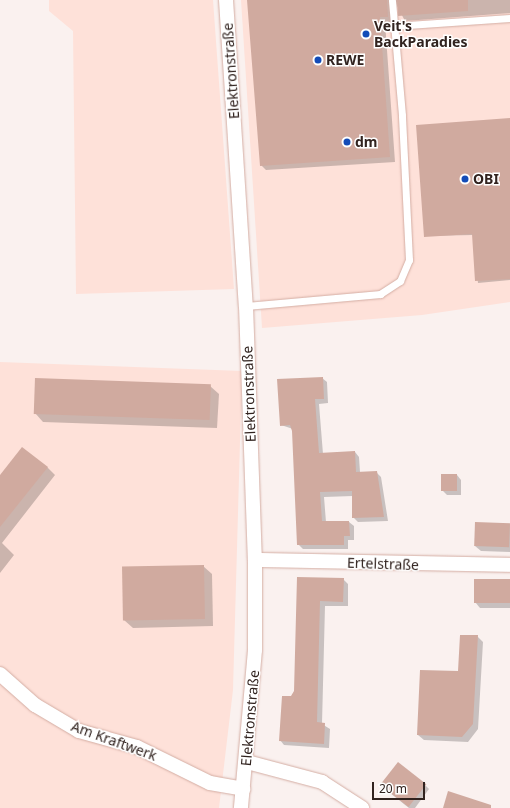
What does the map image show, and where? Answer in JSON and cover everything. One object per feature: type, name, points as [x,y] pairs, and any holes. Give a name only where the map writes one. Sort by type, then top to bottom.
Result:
[{"type":"street","name":"Elektronstraße","points":[[226,0],[246,306],[256,560],[255,650],[247,762],[243,789]]},
{"type":"street","name":"Ertelstraße","points":[[256,560],[510,565]]},
{"type":"street","name":"Am Kraftwerk","points":[[0,674],[35,706],[79,731],[137,747],[210,783],[243,789]]},
{"type":"street","points":[[247,762],[322,782],[362,808]]},
{"type":"street","points":[[241,808],[243,789]]},
{"type":"lane","points":[[246,306],[380,294],[400,281],[409,260],[402,114],[393,26],[392,0]]},
{"type":"lane","points":[[393,26],[510,18]]},
{"type":"shaded area","points":[[49,0],[213,0],[234,289],[76,294],[73,31],[49,11]]},
{"type":"shaded area","points":[[241,0],[510,0],[510,302],[422,315],[262,328]]},
{"type":"shaded area","points":[[0,362],[242,371],[233,690],[219,808],[0,808]]},
{"type":"building","name":"REWE","points":[[247,0],[387,0],[388,17],[380,17],[390,157],[260,166]]},
{"type":"building","points":[[397,0],[468,0],[468,11],[398,16]]},
{"type":"building","name":"OBI","points":[[510,118],[510,279],[475,281],[472,234],[424,237],[416,125]]},
{"type":"building","points":[[323,377],[324,399],[315,399],[319,453],[355,451],[356,472],[377,471],[384,517],[352,518],[352,491],[320,492],[322,521],[349,521],[350,536],[344,536],[344,545],[297,545],[292,431],[290,425],[280,426],[277,379]]},
{"type":"building","points":[[35,378],[211,384],[210,420],[34,414]]},
{"type":"building","points":[[22,447],[48,467],[0,527],[0,475]]},
{"type":"building","points":[[441,474],[457,474],[457,491],[441,491]]},
{"type":"building","points":[[475,522],[510,523],[509,547],[474,546]]},
{"type":"building","points":[[204,565],[205,619],[123,620],[122,566]]},
{"type":"building","points":[[297,577],[344,578],[343,602],[320,601],[317,722],[325,723],[324,744],[279,741],[282,696],[291,696],[294,691]]},
{"type":"building","points":[[474,579],[510,579],[510,603],[474,603]]},
{"type":"building","points":[[460,635],[478,635],[473,724],[462,737],[417,735],[420,670],[458,671]]},
{"type":"building","points":[[398,762],[426,784],[409,807],[380,785]]},
{"type":"building","points":[[448,791],[491,805],[491,808],[443,808]]},
{"type":"place","name":"Veit's BackParadies","points":[[366,34]]},
{"type":"place","name":"REWE","points":[[318,60]]},
{"type":"place","name":"dm","points":[[347,142]]},
{"type":"place","name":"OBI","points":[[465,179]]}]
